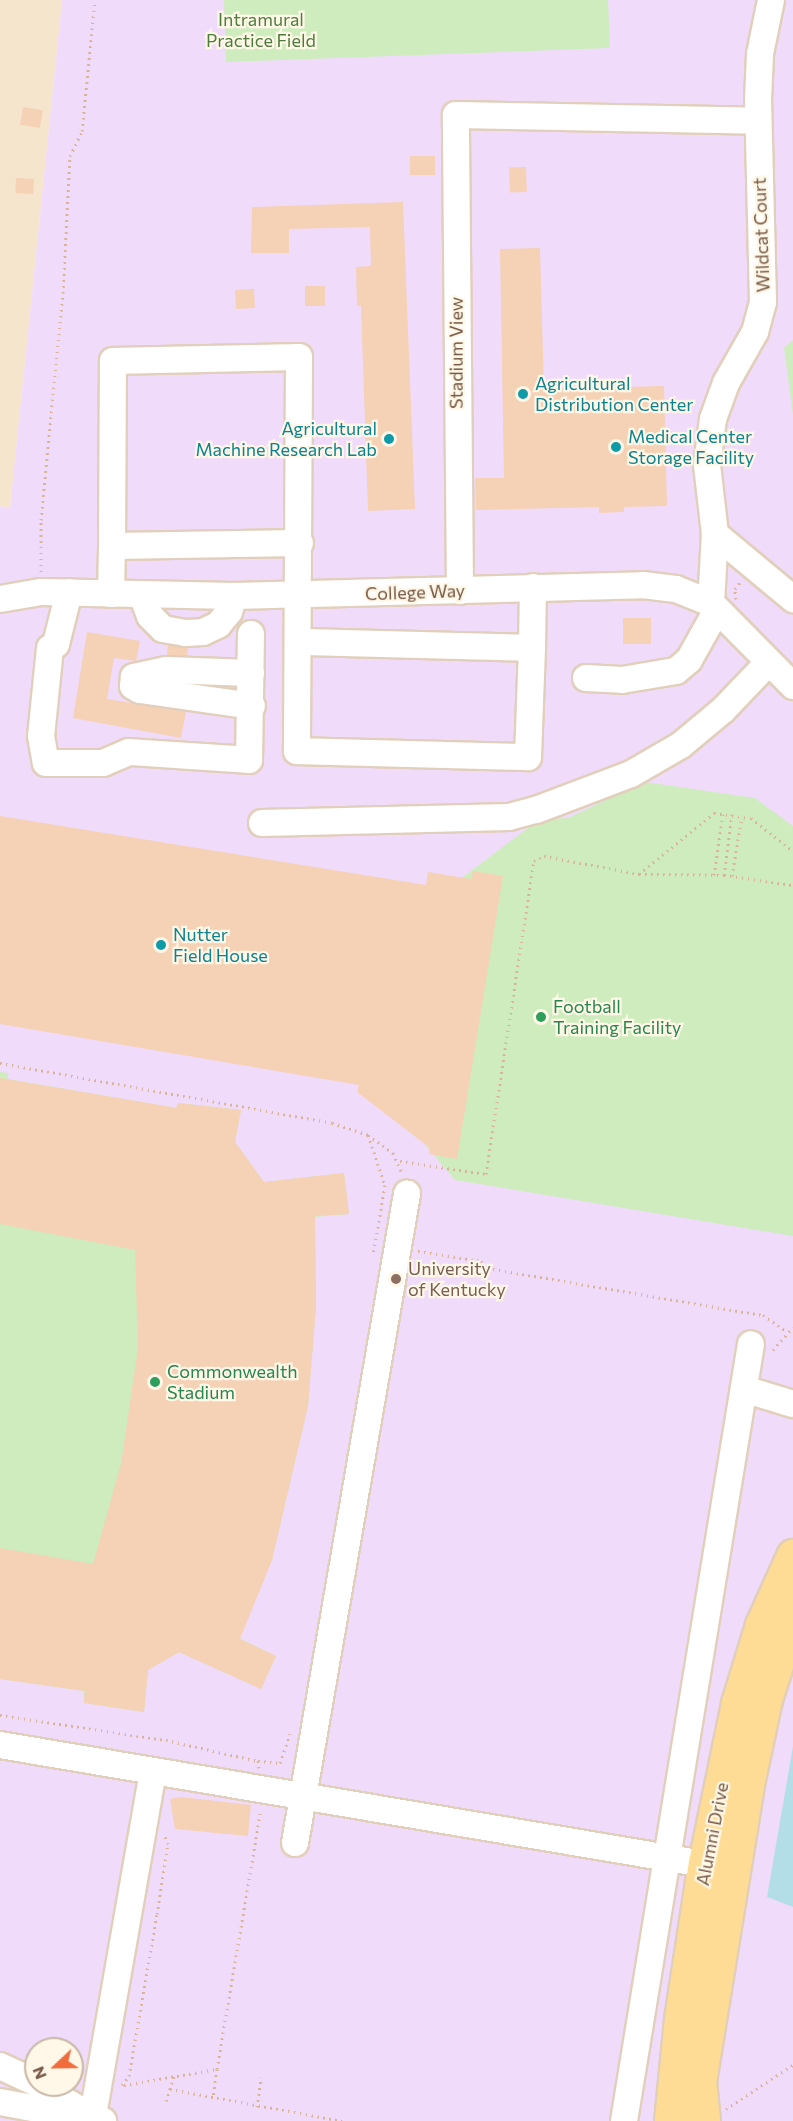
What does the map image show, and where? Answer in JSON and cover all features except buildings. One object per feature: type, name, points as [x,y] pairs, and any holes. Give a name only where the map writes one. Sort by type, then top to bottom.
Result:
[{"type":"main road","name":"Alumni Drive","points":[[713,2116],[699,2081],[719,1866],[738,1703],[762,1625],[793,1556]]},
{"type":"main road","name":"Alumni Drive","points":[[671,2121],[681,2019],[719,1866],[765,1699],[793,1612]]},
{"type":"street","name":"Wildcat Court","points":[[714,606],[716,534],[707,465],[712,419],[726,383],[755,332],[763,302],[758,121],[760,54],[771,0]]},
{"type":"street","name":"Stadium View","points":[[460,591],[456,116],[758,121]]},
{"type":"street","points":[[111,594],[113,361],[118,358],[298,357],[300,595],[297,751],[528,757],[532,587]]},
{"type":"street","points":[[716,534],[793,599]]},
{"type":"street","points":[[112,546],[300,543]]},
{"type":"street","name":"College Way","points":[[0,599],[41,592],[234,596],[643,585],[676,590],[714,606],[793,686]]},
{"type":"street","points":[[69,592],[56,644],[60,650],[53,688],[48,690],[41,736],[46,763],[103,763],[129,752],[249,760],[252,706],[251,634]]},
{"type":"street","points":[[142,595],[150,616],[163,628],[186,633],[203,632],[218,625],[229,612],[234,596]]},
{"type":"street","points":[[586,678],[622,680],[676,671],[689,660],[714,606]]},
{"type":"street","points":[[298,642],[532,648]]},
{"type":"street","points":[[262,823],[509,817],[536,810],[631,774],[681,745],[723,710],[769,662]]},
{"type":"street","points":[[251,673],[166,670],[134,677],[133,686],[140,690],[252,706]]},
{"type":"street","points":[[295,1843],[407,1194]]},
{"type":"street","points":[[624,2121],[744,1389],[761,1348]]},
{"type":"street","points":[[744,1389],[793,1404]]},
{"type":"street","points":[[0,1745],[719,1866]]},
{"type":"street","points":[[96,2120],[153,1771]]},
{"type":"street","points":[[0,2066],[24,2078]]},
{"type":"street","points":[[58,2097],[96,2120]]},
{"type":"street","points":[[0,2102],[96,2120]]},
{"type":"path","points":[[41,592],[41,520],[63,293],[70,156],[82,131],[95,0]]},
{"type":"path","points":[[639,874],[714,813],[751,818],[793,851]]},
{"type":"path","points":[[714,875],[723,814]]},
{"type":"path","points":[[724,875],[732,815]]},
{"type":"path","points":[[732,876],[742,817]]},
{"type":"path","points":[[0,1063],[332,1123],[368,1135],[400,1161],[486,1174],[534,861],[544,856],[639,874],[724,875],[793,885]]},
{"type":"path","points":[[368,1135],[385,1185],[373,1257]]},
{"type":"path","points":[[400,1161],[407,1194]]},
{"type":"path","points":[[421,1251],[481,1261],[487,1268],[763,1314],[786,1331]]},
{"type":"path","points":[[761,1348],[793,1327]]},
{"type":"path","points":[[0,1715],[166,1740],[258,1761],[280,1763],[291,1732]]},
{"type":"path","points":[[258,1761],[259,1778]]},
{"type":"path","points":[[213,2098],[262,1800]]},
{"type":"path","points":[[161,1825],[168,1844],[166,1858],[129,2076],[122,2085],[217,2069]]},
{"type":"path","points":[[713,2116],[793,2065]]},
{"type":"path","points":[[166,2101],[174,2076]]},
{"type":"path","points":[[257,2107],[261,2077]]},
{"type":"path","points":[[170,2089],[342,2121]]},
{"type":"shaded area","points":[[0,0],[62,0],[10,508],[0,506]]},
{"type":"shaded area","name":"University of Kentucky","points":[[62,0],[793,0],[793,2121],[0,2121],[0,506],[10,508]]},
{"type":"green space","name":"Intramural Practice Field","points":[[224,0],[608,0],[610,48],[226,62]]},
{"type":"green space","points":[[793,340],[793,415],[784,348]]},
{"type":"green space","name":"Football Training Facility","points":[[645,782],[755,798],[793,826],[793,1236],[455,1180],[377,1088],[447,889],[536,822],[570,817]]},
{"type":"green space","name":"Commonwealth Stadium","points":[[0,1072],[8,1073],[8,1079],[176,1108],[178,1103],[241,1110],[235,1142],[264,1182],[344,1173],[349,1214],[315,1217],[316,1307],[308,1406],[272,1560],[214,1626],[276,1656],[261,1689],[179,1652],[148,1670],[144,1712],[84,1703],[84,1691],[0,1679]]},
{"type":"water","points":[[793,1746],[793,1907],[767,1897]]},
{"type":"place","name":"Agricultural Distribution Center","points":[[523,394]]},
{"type":"place","name":"Agricultural Machine Research Lab","points":[[389,439]]},
{"type":"place","name":"Medical Center Storage Facility","points":[[616,447]]},
{"type":"place","name":"Nutter Field House","points":[[161,945]]},
{"type":"place","name":"Football Training Facility","points":[[541,1017]]},
{"type":"place","name":"University of Kentucky","points":[[396,1279]]},
{"type":"place","name":"Commonwealth Stadium","points":[[155,1382]]}]
